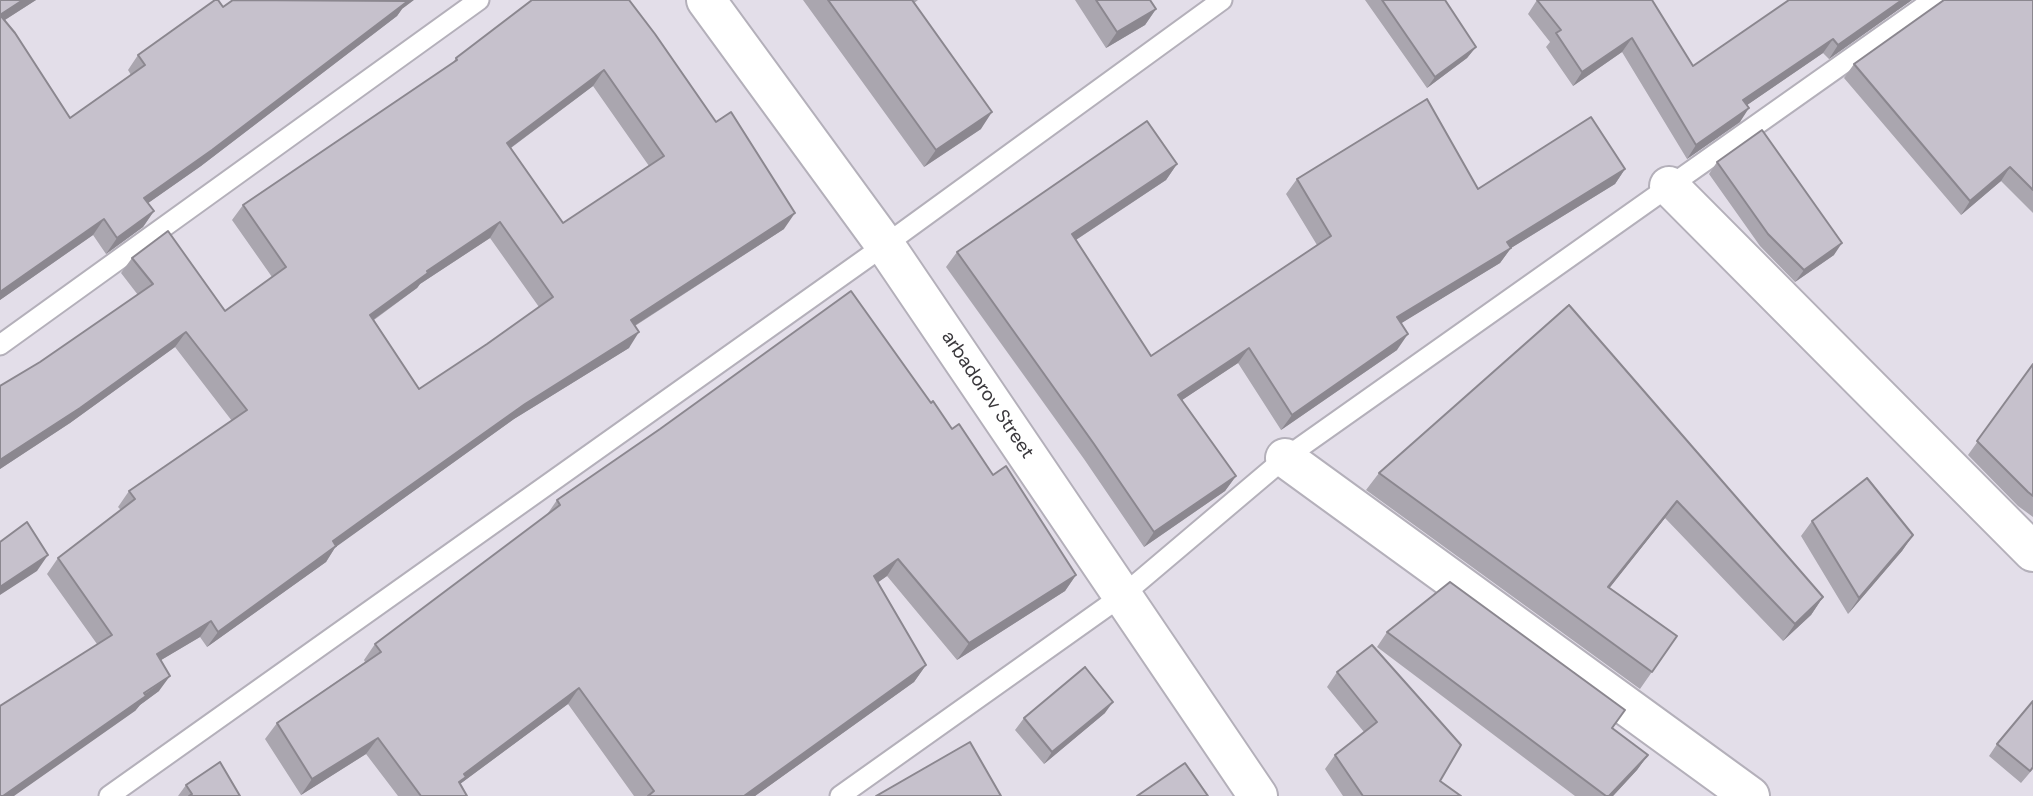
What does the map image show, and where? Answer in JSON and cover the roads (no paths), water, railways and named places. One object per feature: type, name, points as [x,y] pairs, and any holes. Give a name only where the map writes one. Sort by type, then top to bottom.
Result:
[{"type":"street","name":"arbadorov Street","points":[[706,0],[885,245],[1258,796]]},
{"type":"street","points":[[1669,186],[2033,552]]},
{"type":"street","points":[[1285,458],[1750,796]]},
{"type":"lane","points":[[0,345],[479,0]]},
{"type":"lane","points":[[109,796],[885,245],[1222,0]]},
{"type":"lane","points":[[840,796],[1123,595],[1285,458],[1933,0]]}]
